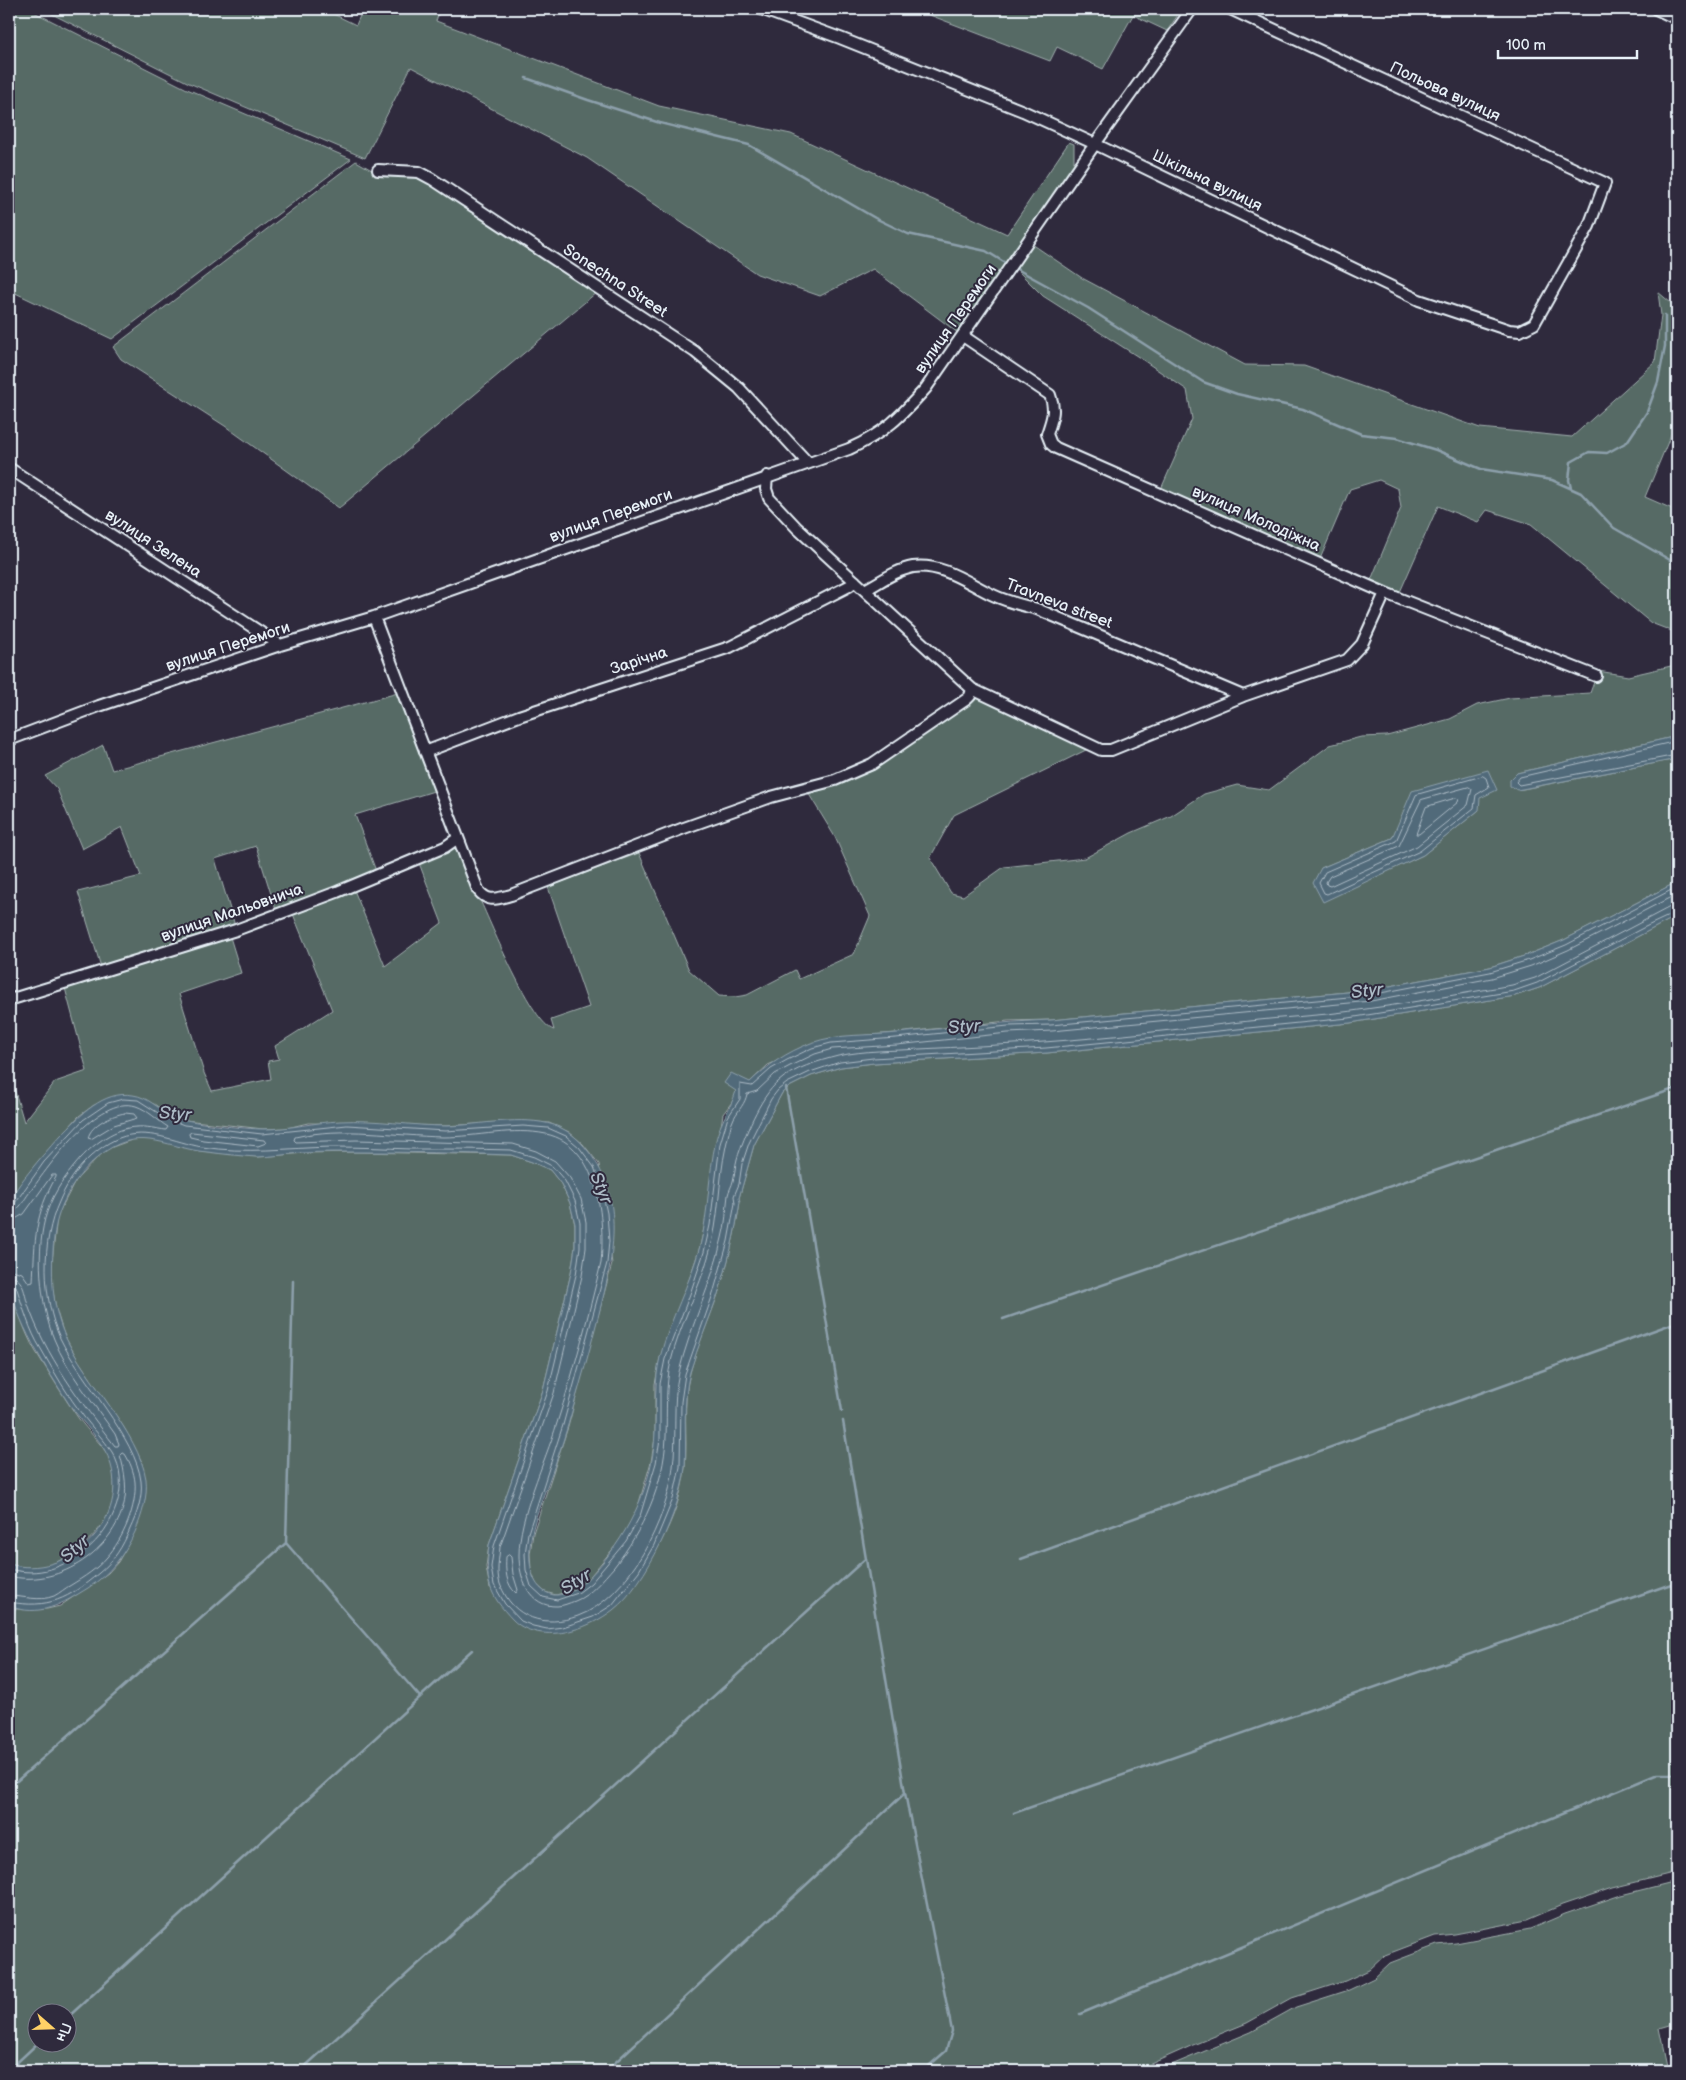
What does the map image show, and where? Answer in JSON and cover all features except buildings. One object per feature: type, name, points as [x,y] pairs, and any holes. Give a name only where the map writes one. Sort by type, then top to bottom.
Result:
[{"type":"street","name":"Шкільна вулиця","points":[[761,9],[1014,108],[1095,144],[1419,300],[1510,330],[1520,331],[1534,324],[1589,226]]},
{"type":"street","name":"вулиця Перемоги","points":[[9,740],[99,706],[280,645],[374,617],[768,476],[849,449],[884,431],[903,414],[926,388],[1095,144],[1192,9]]},
{"type":"street","name":"Польова вулиця","points":[[1230,9],[1605,183],[1589,226]]},
{"type":"street","points":[[1656,9],[1677,18]]},
{"type":"street","name":"Sonechna Street","points":[[378,170],[419,172],[432,179],[695,352],[739,388],[808,463]]},
{"type":"street","name":"вулиця Молодіжна","points":[[963,336],[1050,395],[1054,405],[1054,413],[1047,434],[1056,448],[1385,593],[1596,676]]},
{"type":"street","name":"вулиця Зелена","points":[[9,468],[280,645]]},
{"type":"street","points":[[768,476],[766,489],[769,498],[797,528],[972,689],[1101,750],[1111,750],[1243,696],[1347,660],[1362,644],[1385,593]]},
{"type":"street","name":"Travneva street","points":[[865,590],[900,571],[914,567],[928,567],[940,570],[998,597],[1037,609],[1243,696]]},
{"type":"street","name":"Зарічна","points":[[425,752],[519,716],[730,646],[849,586],[855,581]]},
{"type":"street","points":[[374,617],[478,890],[488,899],[494,900],[684,828],[771,797],[835,780],[872,764],[967,699],[972,689]]},
{"type":"street","name":"вулиця Мальовнича","points":[[9,1000],[236,930],[445,847],[458,838]]},
{"type":"green space","points":[[9,9],[28,9],[187,89],[351,159],[112,339],[9,290]]},
{"type":"green space","points":[[42,9],[323,9],[356,25],[363,9],[440,9],[436,21],[659,106],[791,134],[1007,234],[1069,142],[1074,144],[1074,166],[958,333],[873,269],[820,296],[757,274],[587,158],[411,67],[365,158],[189,83]]},
{"type":"green space","points":[[914,9],[1182,9],[1167,31],[1133,15],[1103,69],[1057,47],[1050,61]]},
{"type":"green space","points":[[356,161],[377,173],[418,176],[597,292],[339,508],[225,426],[121,359],[113,347]]},
{"type":"green space","points":[[1032,244],[1082,278],[1245,365],[1304,366],[1480,428],[1572,437],[1655,362],[1661,315],[1658,292],[1677,308],[1677,420],[1645,497],[1677,511],[1677,633],[1651,623],[1531,524],[1487,510],[1478,522],[1438,506],[1400,592],[1371,580],[1401,508],[1398,489],[1379,480],[1350,489],[1320,559],[1161,489],[1192,419],[1187,390],[1043,296],[1015,268]]},
{"type":"green space","points":[[1677,649],[1677,736],[1517,773],[1510,780],[1518,790],[1677,759],[1677,882],[1564,940],[1490,967],[1369,990],[1051,1020],[1008,1021],[830,1038],[768,1065],[750,1082],[736,1091],[735,1098],[723,1114],[699,1250],[660,1358],[655,1384],[655,1438],[651,1462],[636,1513],[622,1538],[587,1580],[576,1589],[556,1595],[545,1592],[536,1584],[531,1570],[530,1554],[533,1533],[568,1427],[612,1264],[599,1164],[583,1144],[569,1132],[549,1123],[523,1121],[445,1126],[308,1123],[287,1128],[263,1129],[185,1120],[168,1114],[154,1104],[94,1105],[79,1116],[40,1159],[15,1192],[9,1205],[9,1071],[24,1122],[55,1082],[87,1071],[65,988],[230,937],[241,973],[179,994],[204,1073],[212,1091],[271,1079],[268,1061],[279,1059],[275,1046],[332,1010],[293,914],[354,890],[385,966],[442,923],[419,863],[455,845],[473,892],[480,900],[524,993],[545,1024],[554,1030],[551,1020],[589,1007],[548,887],[639,853],[689,970],[719,996],[735,997],[747,995],[795,970],[799,979],[854,954],[870,916],[835,837],[807,791],[845,783],[906,746],[978,698],[1088,749],[954,815],[930,858],[951,893],[963,896],[1004,867],[1085,858],[1131,833],[1171,816],[1204,794],[1237,785],[1269,790],[1330,745],[1361,737],[1387,736],[1450,719],[1477,705],[1510,698],[1590,693],[1598,671],[1628,676],[1671,666]],"holes":[[[1479,810],[1423,855],[1323,901],[1321,868],[1392,838]]]},
{"type":"green space","points":[[398,693],[434,791],[355,815],[376,871],[276,910],[256,846],[215,859],[235,926],[101,967],[78,892],[141,876],[122,827],[82,849],[57,789],[45,776],[103,745],[112,770]]},
{"type":"green space","points":[[1677,916],[1677,1872],[1612,1888],[1562,1905],[1527,1920],[1435,1936],[1385,1955],[1369,1970],[1345,1981],[1292,1998],[1247,2023],[1135,2071],[9,2071],[9,1606],[15,1609],[47,1609],[60,1606],[108,1573],[118,1562],[130,1541],[142,1462],[124,1428],[78,1360],[64,1335],[56,1309],[52,1285],[52,1262],[57,1216],[76,1180],[107,1149],[137,1138],[169,1142],[200,1151],[258,1157],[305,1153],[356,1152],[511,1155],[550,1170],[561,1184],[570,1203],[575,1225],[575,1247],[571,1273],[543,1390],[489,1545],[486,1567],[490,1588],[615,1608],[651,1560],[661,1543],[676,1506],[685,1468],[686,1396],[690,1373],[725,1271],[736,1226],[739,1198],[754,1145],[782,1093],[789,1087],[811,1076],[841,1067],[874,1063],[1047,1053],[1350,1023],[1515,996],[1539,988]]},
{"type":"green space","points":[[9,1281],[31,1344],[73,1411],[108,1455],[114,1477],[111,1508],[95,1534],[71,1554],[46,1566],[29,1567],[9,1564]]},
{"type":"green space","points":[[1677,1881],[1677,2023],[1660,2028],[1669,2071],[1157,2071],[1251,2032],[1296,2007],[1349,1990],[1374,1978],[1390,1963],[1437,1945],[1530,1929],[1565,1914],[1621,1895]]},
{"type":"water","points":[[1677,736],[1677,759],[1517,790],[1510,786],[1510,780],[1517,773]]},
{"type":"water","points":[[1488,770],[1497,790],[1480,798],[1479,810],[1423,855],[1323,902],[1313,883],[1321,868],[1392,838],[1412,791]]},
{"type":"water","name":"Styr","points":[[1677,882],[1677,916],[1539,988],[1515,996],[1350,1023],[1047,1053],[874,1063],[841,1067],[811,1076],[789,1087],[782,1093],[754,1145],[739,1198],[736,1226],[725,1271],[690,1372],[685,1407],[685,1467],[677,1503],[669,1523],[650,1564],[626,1598],[599,1619],[566,1632],[542,1633],[519,1625],[498,1602],[493,1594],[488,1577],[489,1545],[543,1390],[571,1273],[575,1247],[575,1224],[570,1203],[561,1184],[550,1170],[511,1155],[335,1152],[256,1157],[194,1150],[156,1141],[132,1140],[119,1144],[106,1151],[86,1168],[64,1201],[59,1213],[54,1238],[53,1288],[60,1324],[65,1336],[85,1370],[123,1425],[141,1461],[146,1479],[144,1506],[135,1532],[126,1548],[110,1570],[96,1583],[50,1608],[31,1610],[9,1606],[9,1564],[30,1567],[51,1564],[71,1555],[88,1543],[101,1526],[110,1508],[114,1487],[111,1465],[104,1448],[69,1404],[24,1327],[12,1295],[8,1268],[8,1211],[12,1196],[32,1168],[61,1135],[84,1113],[102,1100],[112,1096],[133,1095],[143,1098],[178,1118],[216,1125],[256,1129],[284,1128],[340,1121],[447,1126],[501,1121],[541,1122],[554,1125],[569,1132],[581,1143],[601,1171],[609,1192],[613,1213],[613,1236],[607,1281],[588,1356],[564,1439],[535,1521],[530,1547],[530,1560],[535,1581],[546,1592],[561,1595],[573,1590],[584,1582],[610,1553],[630,1522],[645,1487],[653,1451],[658,1366],[669,1329],[700,1246],[716,1140],[736,1091],[724,1083],[731,1073],[750,1082],[794,1050],[811,1043],[832,1038],[1051,1020],[1369,990],[1490,967],[1564,940]]},
{"type":"waterway","points":[[526,78],[660,123],[749,145],[875,218],[908,234],[986,251],[1007,264]]},
{"type":"waterway","points":[[1015,268],[1088,308],[1203,382],[1237,394],[1303,409],[1361,434],[1397,438],[1436,450],[1481,469],[1552,480],[1581,493],[1614,528],[1677,564]]},
{"type":"waterway","points":[[1571,488],[1569,480],[1571,462],[1589,452],[1607,453],[1627,442],[1647,412],[1658,382],[1665,346],[1665,315]]},
{"type":"waterway","points":[[786,1088],[842,1411]]},
{"type":"waterway","points":[[1003,1319],[1677,1088]]},
{"type":"waterway","points":[[293,1281],[286,1543],[420,1697]]},
{"type":"waterway","points":[[1021,1559],[1677,1322]]},
{"type":"waterway","points":[[843,1421],[905,1793],[952,2031],[946,2051],[923,2071]]},
{"type":"waterway","points":[[9,1788],[286,1543]]},
{"type":"waterway","points":[[300,2071],[865,1559]]},
{"type":"waterway","points":[[1014,1813],[1677,1582]]},
{"type":"waterway","points":[[78,2008],[472,1650]]},
{"type":"waterway","points":[[1080,2014],[1658,1774],[1677,1774]]},
{"type":"waterway","points":[[606,2071],[905,1793]]},
{"type":"waterway","points":[[9,2070],[28,2052]]}]
